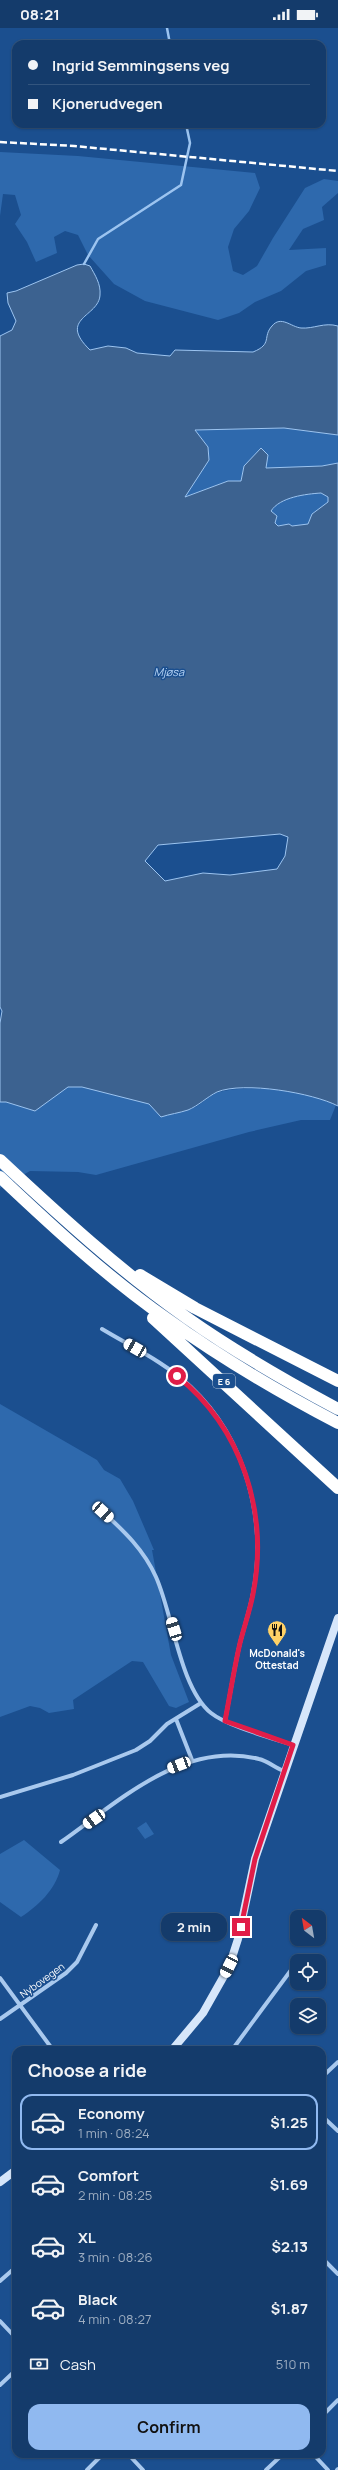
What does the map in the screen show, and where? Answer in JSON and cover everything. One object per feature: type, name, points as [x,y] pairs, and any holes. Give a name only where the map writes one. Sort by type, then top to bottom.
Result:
[{"type":"highway","points":[[0,1160],[114,1262],[171,1306],[221,1342],[338,1409]]},
{"type":"highway","name":"E 6","points":[[0,1177],[110,1275],[155,1320],[338,1488]]},
{"type":"highway","points":[[114,1262],[194,1308],[338,1381]]},
{"type":"highway","name":"E 6","points":[[110,1275],[166,1318],[224,1358],[338,1423]]},
{"type":"main road","points":[[175,2046],[203,2013],[229,1966],[238,1939],[255,1859],[284,1771],[338,1618]]},
{"type":"main road","points":[[0,2182],[12,2173]]},
{"type":"street","points":[[102,1329],[146,1355],[191,1387],[217,1416],[245,1467],[253,1504],[256,1560],[253,1593],[240,1644],[225,1721]]},
{"type":"street","points":[[103,1512],[130,1537],[154,1573],[171,1618],[186,1670],[201,1703],[218,1718],[293,1745]]},
{"type":"street","points":[[0,1797],[61,1778],[136,1750],[176,1718],[201,1703]]},
{"type":"street","points":[[176,1718],[192,1760]]},
{"type":"street","points":[[61,1842],[167,1770],[192,1760],[212,1757],[260,1759],[284,1771]]},
{"type":"street","name":"Nybovegen","points":[[0,2019],[72,1968],[96,1925]]},
{"type":"street","points":[[234,2046],[290,1972]]},
{"type":"street","points":[[0,1978],[50,2046]]},
{"type":"street","points":[[326,2073],[338,2062]]},
{"type":"street","points":[[326,2120],[338,2131]]},
{"type":"street","points":[[326,2262],[338,2274]]},
{"type":"street","points":[[0,2281],[12,2270]]},
{"type":"street","points":[[0,2321],[12,2334]]},
{"type":"street","points":[[0,2385],[12,2374]]},
{"type":"street","points":[[326,2412],[338,2400]]},
{"type":"street","points":[[87,2470],[99,2458]]},
{"type":"street","points":[[132,2458],[143,2470]]},
{"type":"street","points":[[266,2470],[278,2458]]},
{"type":"street","points":[[317,2458],[328,2470]]},
{"type":"shaded area","points":[[0,152],[78,156],[255,173],[260,188],[249,211],[234,229],[228,247],[233,271],[243,275],[257,266],[305,188],[324,179],[338,181],[338,193],[322,207],[324,220],[303,229],[289,250],[326,248],[326,265],[306,271],[281,291],[255,302],[239,313],[218,320],[145,301],[114,284],[88,255],[78,235],[65,231],[54,237],[57,253],[36,262],[27,242],[15,224],[21,215],[15,195],[3,194],[0,216]]},
{"type":"shaded area","points":[[284,428],[338,435],[338,463],[315,467],[291,468],[244,466],[241,481],[228,481],[184,497],[209,460],[208,447],[194,430]]},
{"type":"shaded area","points":[[321,493],[328,497],[328,502],[312,514],[308,524],[292,526],[289,524],[278,526],[275,523],[271,511],[280,502],[301,495]]},
{"type":"shaded area","points":[[68,1086],[100,1090],[159,1106],[180,1110],[191,1109],[219,1092],[246,1089],[295,1092],[336,1105],[330,1120],[301,1120],[249,1132],[96,1175],[78,1172],[30,1171],[0,1188],[0,1102],[6,1102],[35,1111]]},
{"type":"shaded area","points":[[0,1404],[97,1460],[104,1470],[120,1479],[133,1501],[154,1550],[152,1550],[171,1655],[189,1702],[176,1708],[169,1706],[143,1662],[132,1661],[73,1700],[74,1709],[49,1713],[40,1708],[30,1706],[0,1717]]},
{"type":"shaded area","points":[[146,1822],[154,1834],[145,1839],[137,1828]]},
{"type":"shaded area","points":[[24,1840],[60,1870],[58,1877],[50,1891],[34,1908],[21,1917],[0,1902],[0,1854]]},
{"type":"water","name":"Mjøsa","points":[[84,264],[90,266],[100,287],[98,302],[78,324],[78,331],[81,339],[90,350],[108,346],[126,348],[137,353],[170,356],[175,350],[253,352],[263,346],[269,330],[275,323],[286,322],[301,328],[324,325],[338,326],[338,435],[284,428],[195,430],[208,447],[209,460],[185,497],[228,481],[241,481],[244,466],[261,448],[268,455],[266,468],[322,466],[338,463],[338,1106],[327,1101],[296,1093],[261,1088],[229,1089],[217,1092],[188,1110],[161,1117],[149,1104],[82,1087],[68,1087],[35,1111],[6,1102],[0,1102],[0,1023],[2,1011],[0,1007],[0,336],[12,330],[16,321],[8,303],[7,293],[16,291],[77,265]],"holes":[[[321,493],[328,497],[328,502],[312,514],[308,524],[292,526],[289,524],[278,526],[275,523],[277,516],[271,511],[280,502],[301,495]],[[280,834],[288,837],[285,856],[277,869],[230,875],[203,873],[165,881],[145,861],[158,845]]]},
{"type":"waterway","points":[[167,28],[169,40]]},
{"type":"waterway","points":[[84,264],[98,239],[181,185],[190,143],[187,128]]},
{"type":"railway","points":[[0,142],[74,146],[338,171]]},
{"type":"place","name":"McDonald's Ottestad","points":[[277,1647]]},
{"type":"route","points":[[177,1376],[191,1387],[217,1416],[228,1433],[245,1467],[251,1490],[256,1537],[256,1560],[253,1593],[240,1644],[225,1721],[293,1745],[255,1859],[241,1927]]}]
